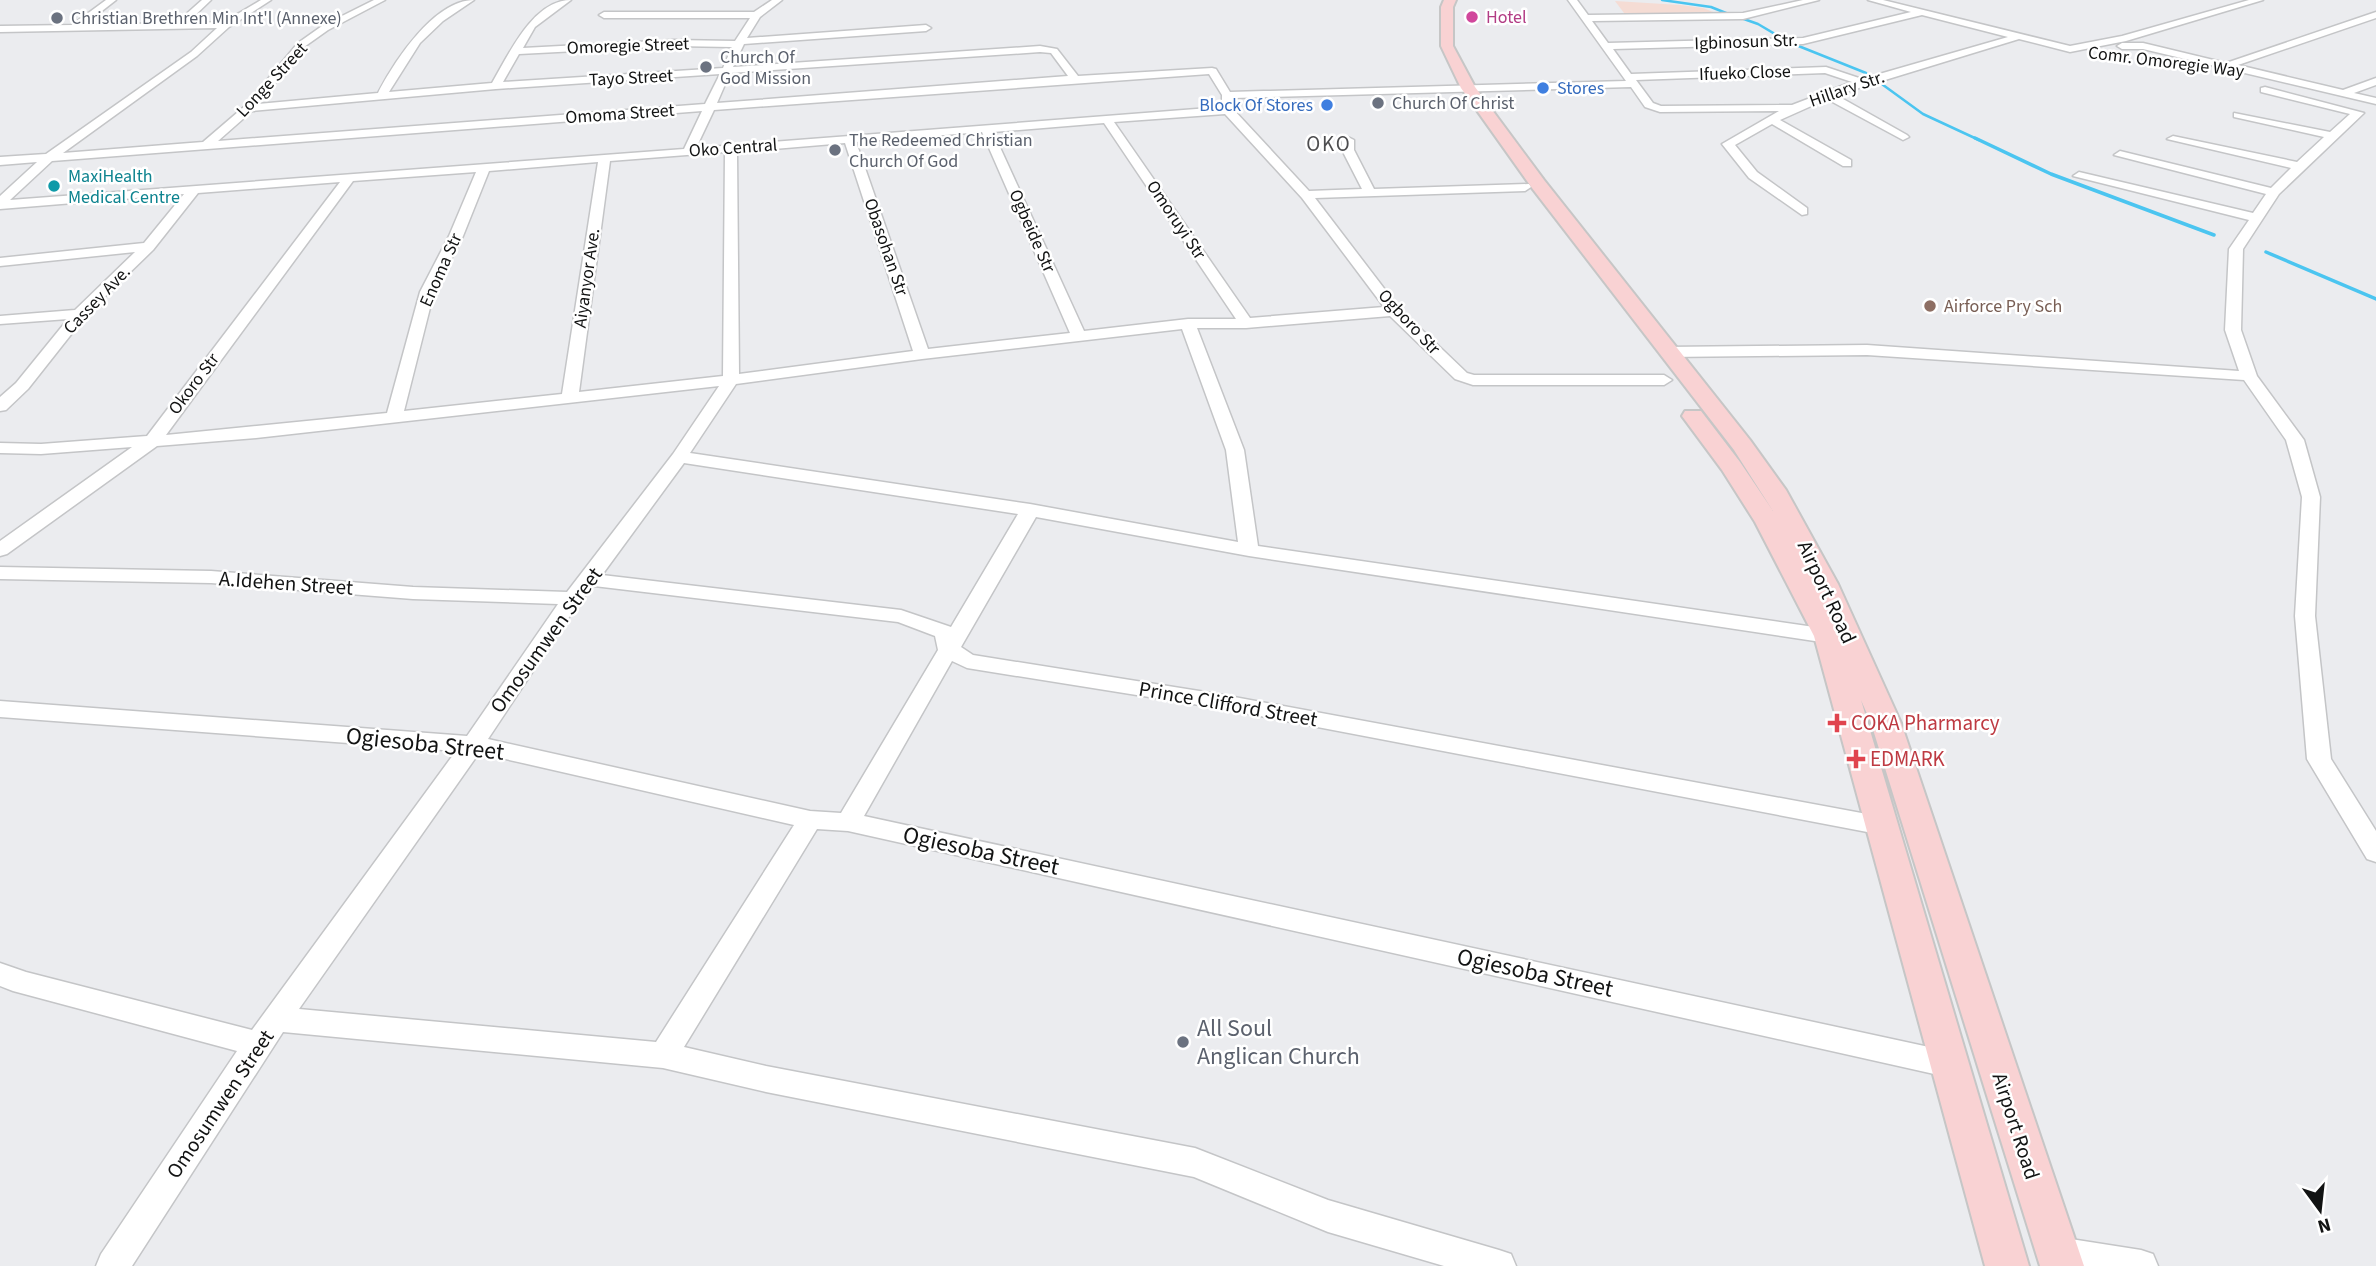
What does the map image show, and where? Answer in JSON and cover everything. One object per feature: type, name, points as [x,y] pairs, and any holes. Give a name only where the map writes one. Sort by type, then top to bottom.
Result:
[{"type":"main road","name":"Airport Road","points":[[1435,0],[1432,7],[1433,46],[1500,160],[1525,187],[1665,366],[1742,445],[1774,490],[1810,553],[1886,723],[2060,1259]]},
{"type":"main road","name":"Airport Road","points":[[1450,0],[1447,7],[1447,46],[1460,89],[1518,158],[1665,366],[1782,547],[1829,636],[2007,1266]]},
{"type":"street","points":[[74,28],[111,0]]},
{"type":"street","points":[[180,24],[207,0]]},
{"type":"street","points":[[0,204],[48,158],[194,54],[226,25],[267,0]]},
{"type":"street","name":"Longe Street","points":[[205,146],[249,108],[301,45],[335,23],[381,0]]},
{"type":"street","points":[[380,97],[396,67],[423,32],[470,0]]},
{"type":"street","points":[[496,86],[531,25],[567,0]]},
{"type":"street","points":[[690,152],[724,72],[756,15],[778,0]]},
{"type":"street","points":[[1572,0],[1630,80]]},
{"type":"street","points":[[1585,18],[1743,16],[1815,0]]},
{"type":"street","name":"Comr. Omoregie Way","points":[[1872,0],[2070,49],[2096,50]]},
{"type":"street","points":[[2096,50],[2123,39],[2259,0]]},
{"type":"street","name":"Igbinosun Str.","points":[[1606,46],[1803,41],[1924,12]]},
{"type":"street","points":[[604,15],[756,15]]},
{"type":"street","points":[[2229,65],[2376,15]]},
{"type":"street","points":[[0,29],[226,25]]},
{"type":"street","name":"Omoregie Street","points":[[517,51],[674,43],[740,43],[926,28]]},
{"type":"street","name":"Hillary Str.","points":[[1630,80],[1649,105],[1674,110],[1793,108],[1862,82],[2017,37]]},
{"type":"street","points":[[2123,39],[2229,65],[2264,82],[2358,113],[2274,192],[2236,248],[2233,330],[2249,376],[2295,440],[2311,497],[2305,616],[2319,760],[2376,852]]},
{"type":"street","points":[[2096,50],[2143,46]]},
{"type":"street","name":"Tayo Street","points":[[249,108],[496,86],[1040,49],[1054,51],[1075,79]]},
{"type":"street","name":"Comr. Omoregie Way","points":[[2166,64],[2264,82]]},
{"type":"street","name":"Ifueko Close","points":[[1460,89],[1826,70],[1862,82]]},
{"type":"street","name":"Omoma Street","points":[[0,161],[1075,79],[1212,71],[1227,102]]},
{"type":"street","points":[[2344,93],[2376,81]]},
{"type":"street","points":[[2264,82],[2344,93],[2376,101]]},
{"type":"street","name":"Oko Central","points":[[0,204],[193,192],[350,177],[1106,118],[1227,102],[1460,89]]},
{"type":"street","points":[[1828,95],[1903,137]]},
{"type":"street","name":"Ogboro Str","points":[[1227,102],[1306,195],[1394,310],[1461,376],[1473,380],[1867,351],[2249,376]]},
{"type":"street","points":[[1793,108],[1774,121],[1728,144],[1753,175],[1802,211]]},
{"type":"street","points":[[2238,115],[2334,135]]},
{"type":"street","name":"Omoruyi Str","points":[[1106,118],[1246,323]]},
{"type":"street","points":[[1774,121],[1847,163]]},
{"type":"street","name":"Ogbeide Str","points":[[985,127],[1079,336]]},
{"type":"street","name":"Obasohan Str","points":[[849,139],[922,354]]},
{"type":"street","points":[[2174,139],[2299,166]]},
{"type":"street","points":[[1348,140],[1348,150],[1370,193]]},
{"type":"street","points":[[731,149],[732,380]]},
{"type":"street","points":[[2120,155],[2274,192]]},
{"type":"street","name":"Aiyanyor Ave.","points":[[570,398],[605,158]]},
{"type":"street","name":"Enoma Str","points":[[394,417],[427,292],[456,236],[484,167]]},
{"type":"street","points":[[2079,176],[2257,218]]},
{"type":"street","name":"Okoro Str","points":[[0,550],[152,441],[350,177]]},
{"type":"street","points":[[1306,195],[1525,187]]},
{"type":"street","name":"Cassey Ave.","points":[[0,407],[22,386],[79,314],[148,247],[193,192]]},
{"type":"street","points":[[0,262],[148,247]]},
{"type":"street","points":[[0,448],[41,449],[256,433],[732,380],[922,354],[1188,324],[1246,323],[1394,310]]},
{"type":"street","points":[[0,320],[79,314]]},
{"type":"street","points":[[1188,324],[1236,450],[1249,550]]},
{"type":"street","name":"Omosumwen Street","points":[[114,1266],[258,1044],[473,744],[572,598],[679,457],[732,380]]},
{"type":"street","points":[[679,457],[1030,510],[1249,550],[1829,636]]},
{"type":"street","points":[[848,822],[1030,510]]},
{"type":"street","name":"A.Idehen Street","points":[[0,573],[211,577],[413,593],[572,598]]},
{"type":"street","name":"Prince Clifford Street","points":[[589,579],[901,616],[945,632],[948,649],[967,661],[1232,703],[1883,827]]},
{"type":"street","name":"Ogiesoba Street","points":[[0,709],[473,744],[810,820],[848,822],[1952,1065]]},
{"type":"street","points":[[663,1055],[810,820]]},
{"type":"street","points":[[0,974],[23,983],[258,1044]]},
{"type":"street","points":[[277,1019],[663,1055],[766,1079],[1195,1163],[1328,1216],[1499,1266]]},
{"type":"street","points":[[2060,1259],[2141,1266]]},
{"type":"shaded area","points":[[1615,1],[1703,8],[1721,15],[1627,17]]},
{"type":"waterway","points":[[1662,0],[1711,7],[1731,15]]},
{"type":"waterway","points":[[1741,18],[1758,24],[1785,40]]},
{"type":"waterway","points":[[1791,43],[1866,73]]},
{"type":"waterway","points":[[1879,82],[1923,114],[1979,140]]},
{"type":"waterway","points":[[1975,138],[2051,174],[2214,235]]},
{"type":"waterway","points":[[2266,252],[2376,299]]},
{"type":"place","name":"Hotel","points":[[1472,17]]},
{"type":"place","name":"Christian Brethren Min Int'l (Annexe)","points":[[57,18]]},
{"type":"place","name":"Church Of God Mission","points":[[706,67]]},
{"type":"place","name":"Stores","points":[[1543,88]]},
{"type":"place","name":"Church Of Christ","points":[[1378,103]]},
{"type":"place","name":"Block Of Stores","points":[[1327,105]]},
{"type":"place","name":"The Redeemed Christian Church Of God","points":[[835,150]]},
{"type":"place","name":"MaxiHealth Medical Centre","points":[[54,186]]},
{"type":"place","name":"Airforce Pry Sch","points":[[1930,306]]},
{"type":"place","name":"COKA Pharmarcy","points":[[1837,723]]},
{"type":"place","name":"EDMARK","points":[[1856,759]]},
{"type":"place","name":"All Soul Anglican Church","points":[[1183,1042]]},
{"type":"district","name":"OKO","points":[[1329,144]]}]
